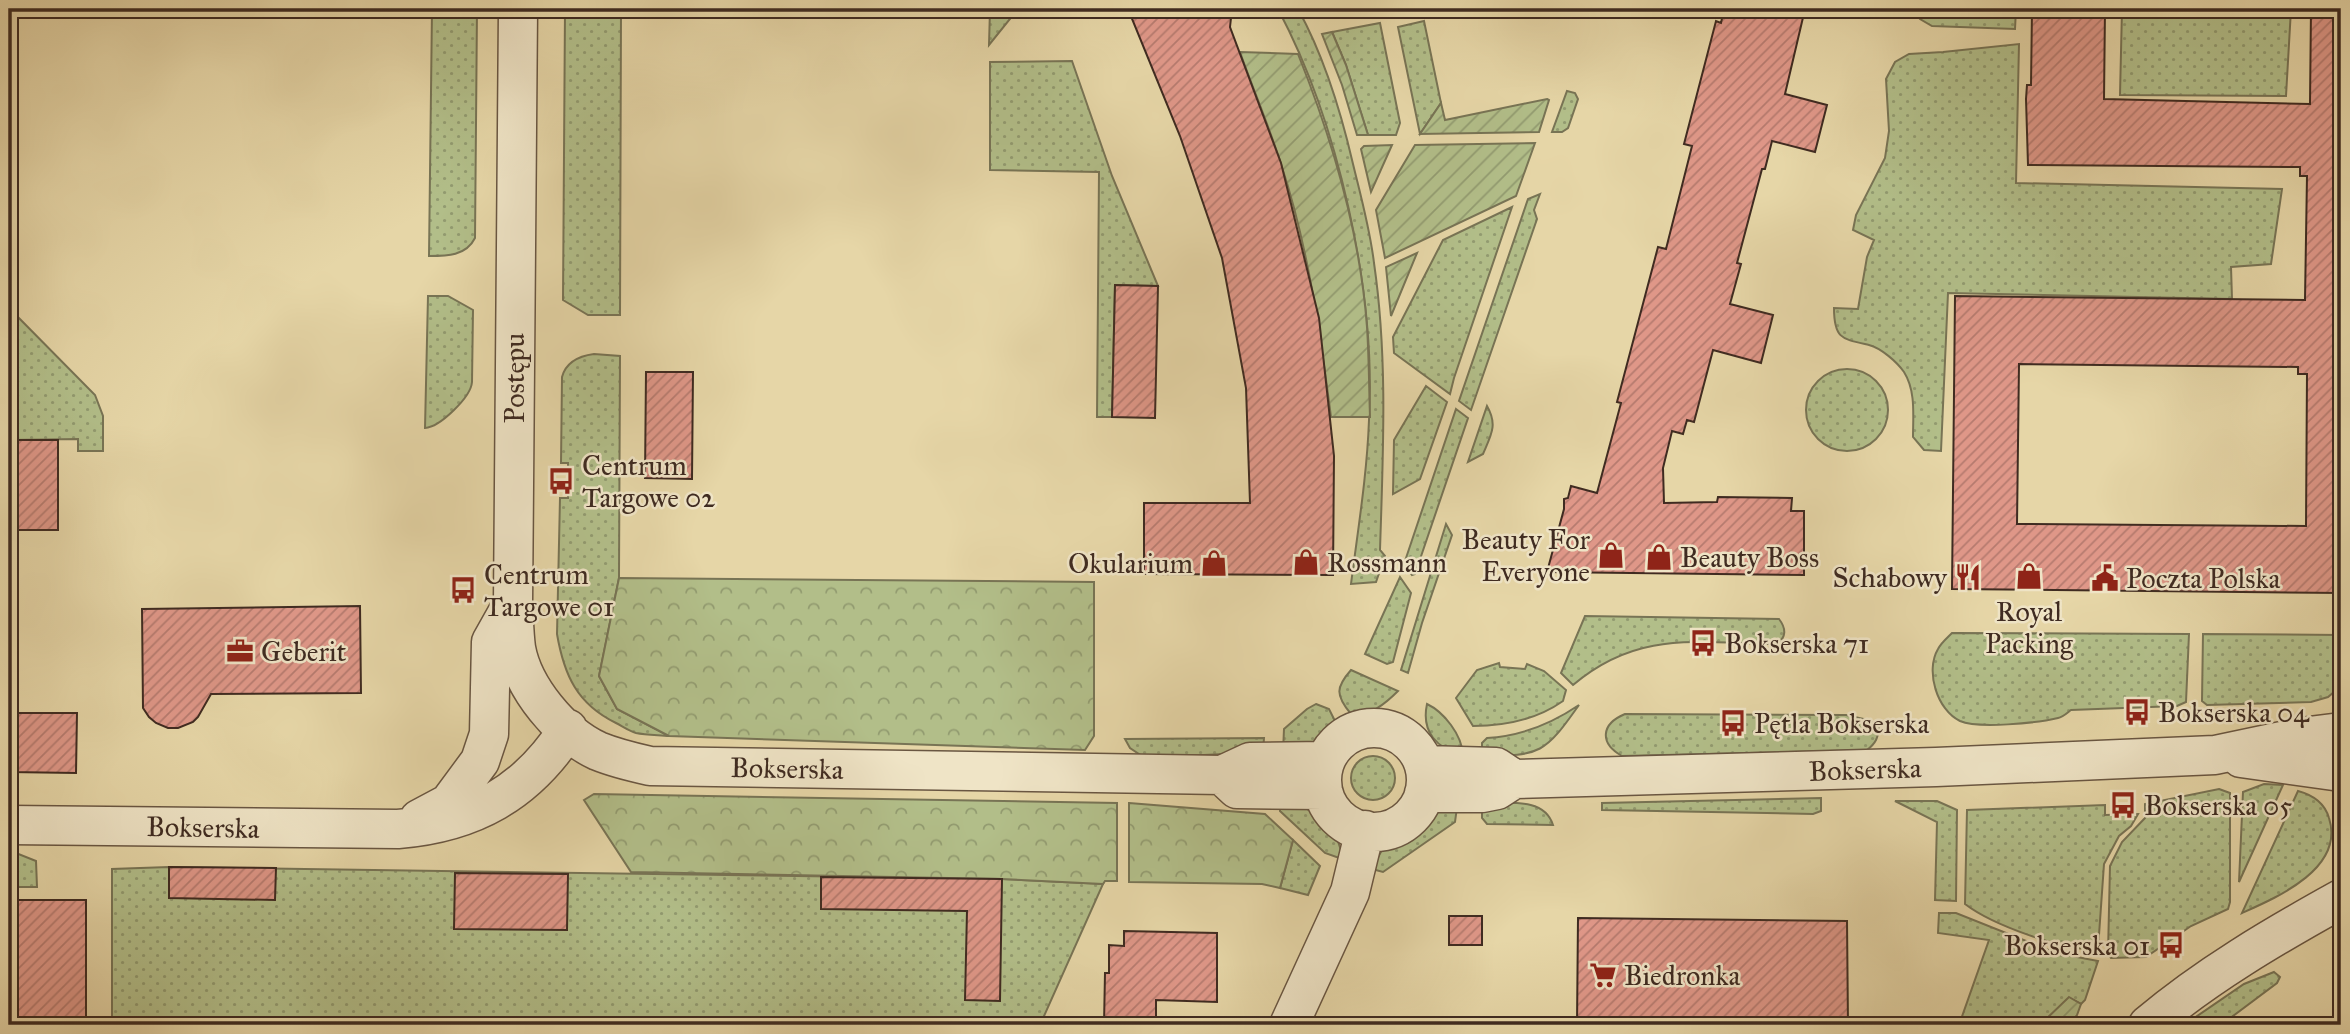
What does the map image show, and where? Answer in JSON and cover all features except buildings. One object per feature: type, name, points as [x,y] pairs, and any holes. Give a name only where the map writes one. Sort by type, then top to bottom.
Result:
[{"type":"street","name":"Postępu","points":[[518,9],[513,604],[516,649],[527,679],[543,706],[568,729]]},
{"type":"street","name":"Bokserska","points":[[398,829],[449,803],[480,761],[489,734],[491,642],[513,604]]},
{"type":"street","points":[[1380,728],[1395,732],[1418,752],[1424,779],[1418,807],[1409,818],[1383,831],[1353,827],[1339,818],[1329,805],[1324,776],[1335,745],[1350,733],[1380,728]]},
{"type":"street","name":"Bokserska","points":[[9,825],[398,829],[432,826],[467,816],[498,800],[529,777],[554,751],[568,729],[595,749],[623,761],[650,766],[1222,775],[1250,762],[1324,776]]},
{"type":"street","name":"Bokserska","points":[[1424,779],[1496,767],[1514,779],[1936,767],[2215,755],[2301,737],[2341,732]]},
{"type":"street","name":"Bokserska","points":[[2215,755],[2341,772]]},
{"type":"street","points":[[1289,1025],[1350,892],[1365,830]]},
{"type":"street","points":[[2292,926],[2341,868]]},
{"type":"street","points":[[2147,1025],[2292,926],[2341,900]]},
{"type":"green space","points":[[432,9],[477,9],[475,238],[461,252],[429,256]]},
{"type":"green space","points":[[565,9],[621,9],[620,315],[588,315],[563,300]]},
{"type":"green space","points":[[990,9],[1018,9],[989,45]]},
{"type":"green space","points":[[1278,9],[1298,9],[1324,65],[1343,124],[1370,238],[1383,371],[1380,550],[1385,556],[1376,582],[1351,584],[1369,420],[1370,370],[1359,263],[1349,208],[1319,103]]},
{"type":"green space","points":[[1913,9],[2016,9],[2015,29],[1932,26],[1920,19]]},
{"type":"green space","points":[[2122,9],[2291,9],[2286,96],[2120,95]]},
{"type":"green space","points":[[1424,21],[1441,103],[1420,134],[1398,27]]},
{"type":"green space","points":[[1380,23],[1400,123],[1396,135],[1368,135],[1346,65],[1332,32]]},
{"type":"green space","points":[[1332,32],[1346,65],[1368,135],[1357,135],[1342,85],[1322,34]]},
{"type":"green space","points":[[2019,44],[2016,183],[2282,189],[2271,264],[2231,267],[2232,299],[1948,293],[1941,451],[1924,450],[1913,437],[1912,395],[1904,372],[1879,349],[1841,336],[1834,318],[1834,308],[1858,309],[1867,257],[1874,240],[1853,230],[1856,215],[1885,158],[1889,131],[1886,79],[1895,62],[1909,54]]},
{"type":"green space","points":[[1240,52],[1298,54],[1323,120],[1343,188],[1358,257],[1367,327],[1370,417],[1331,417],[1299,226],[1276,150]]},
{"type":"green space","points":[[1072,61],[1112,176],[1158,286],[1115,285],[1112,417],[1097,417],[1099,172],[990,170],[990,62]]},
{"type":"green space","points":[[1567,91],[1575,93],[1578,99],[1568,128],[1562,132],[1552,132]]},
{"type":"green space","points":[[1549,100],[1539,132],[1420,134],[1441,103],[1445,120]]},
{"type":"green space","points":[[1535,143],[1516,196],[1385,258],[1376,210],[1415,145]]},
{"type":"green space","points":[[1392,145],[1371,192],[1361,149],[1364,146]]},
{"type":"green space","points":[[1540,194],[1534,210],[1537,219],[1471,410],[1459,401],[1528,199]]},
{"type":"green space","points":[[1512,207],[1450,394],[1394,353],[1393,337],[1443,240]]},
{"type":"green space","points":[[1417,253],[1391,316],[1386,267]]},
{"type":"green space","points":[[428,296],[448,296],[473,310],[472,382],[454,410],[439,422],[425,428]]},
{"type":"green space","points":[[9,301],[12,301],[12,311],[95,395],[103,416],[103,451],[78,451],[78,439],[9,440]]},
{"type":"green space","points":[[594,354],[620,356],[619,578],[599,676],[617,709],[669,736],[633,732],[591,707],[574,687],[568,675],[557,634],[560,498],[568,498],[568,463],[561,463],[562,377],[574,361]]},
{"type":"green space","points":[[1847,369],[1863,372],[1876,381],[1885,394],[1888,410],[1885,426],[1876,439],[1863,448],[1847,451],[1831,448],[1818,439],[1809,426],[1806,410],[1809,394],[1818,381],[1831,372]]},
{"type":"green space","points":[[1426,386],[1447,402],[1420,479],[1393,494],[1394,440]]},
{"type":"green space","points":[[1487,406],[1493,425],[1491,435],[1483,454],[1468,462]]},
{"type":"green space","points":[[1456,409],[1468,418],[1415,574],[1412,575],[1404,564]]},
{"type":"green space","points":[[1446,524],[1452,535],[1408,673],[1401,670]]},
{"type":"green space","points":[[1400,577],[1411,593],[1393,662],[1387,664],[1365,654]]},
{"type":"green space","points":[[619,578],[1094,582],[1094,736],[1085,750],[669,736],[617,709],[599,676]]},
{"type":"green space","points":[[1585,616],[1779,619],[1784,633],[1776,644],[1694,642],[1645,648],[1621,655],[1597,667],[1573,685],[1561,673]]},
{"type":"green space","points":[[1952,633],[2189,634],[2186,702],[2177,706],[2071,710],[2058,718],[2023,723],[1980,725],[1960,721],[1945,708],[1933,679],[1934,658]]},
{"type":"green space","points":[[2203,634],[2341,635],[2341,686],[2328,697],[2311,702],[2207,705],[2202,701]]},
{"type":"green space","points":[[1499,663],[1500,667],[1525,669],[1527,664],[1544,671],[1566,690],[1563,701],[1553,708],[1520,721],[1473,726],[1456,698],[1477,670]]},
{"type":"green space","points":[[1351,670],[1398,691],[1371,711],[1351,714],[1342,702],[1339,691],[1342,681]]},
{"type":"green space","points":[[1316,704],[1329,709],[1335,726],[1315,745],[1283,753],[1284,729]]},
{"type":"green space","points":[[1427,704],[1451,725],[1463,755],[1446,748],[1433,738],[1426,723]]},
{"type":"green space","points":[[1579,705],[1558,733],[1540,748],[1517,755],[1482,756],[1482,743],[1487,738],[1536,728]]},
{"type":"green space","points":[[1625,714],[1846,715],[1868,720],[1879,727],[1876,740],[1867,750],[1622,756],[1609,745],[1606,734],[1611,723]]},
{"type":"green space","points":[[1264,738],[1263,752],[1145,758],[1130,748],[1125,739]]},
{"type":"green space","points":[[1373,756],[1389,762],[1395,778],[1389,794],[1373,800],[1357,794],[1351,778],[1357,762]]},
{"type":"green space","points":[[2264,784],[2283,785],[2239,882],[2243,792]]},
{"type":"green space","points":[[2219,789],[2230,793],[2228,909],[2191,926],[2146,957],[2111,958],[2108,953],[2110,866],[2122,842],[2145,818],[2145,804]]},
{"type":"green space","points":[[2298,791],[2309,795],[2325,808],[2331,836],[2327,852],[2318,866],[2290,889],[2242,913]]},
{"type":"green space","points":[[594,794],[1117,803],[1117,881],[1105,881],[1103,884],[1002,879],[631,872],[584,800]]},
{"type":"green space","points":[[1281,798],[1313,812],[1322,819],[1340,846],[1342,859],[1325,853],[1280,811]]},
{"type":"green space","points":[[1821,798],[1821,811],[1813,814],[1602,810],[1602,803]]},
{"type":"green space","points":[[1458,800],[1455,822],[1383,872],[1372,869],[1385,844],[1434,806]]},
{"type":"green space","points":[[1895,801],[1937,801],[1957,810],[1956,901],[1935,900],[1937,822]]},
{"type":"green space","points":[[1129,803],[1265,814],[1293,840],[1280,888],[1262,884],[1129,882]]},
{"type":"green space","points":[[1482,803],[1533,806],[1541,809],[1553,825],[1487,824],[1482,818]]},
{"type":"green space","points":[[2105,805],[2105,815],[2138,814],[2131,826],[2119,836],[2104,864],[2098,949],[2067,946],[2029,935],[1992,920],[1965,904],[1967,810]]},
{"type":"green space","points":[[1293,840],[1320,866],[1308,895],[1280,888]]},
{"type":"green space","points":[[9,853],[36,861],[37,887],[9,887]]},
{"type":"green space","points":[[169,867],[1002,879],[1103,884],[1040,1025],[112,1025],[112,869]]},
{"type":"green space","points":[[1939,913],[1956,913],[2056,953],[2098,961],[2085,1000],[2081,1004],[2069,998],[2040,1025],[1959,1025],[1989,940],[1938,933]]},
{"type":"green space","points":[[2274,972],[2280,977],[2277,983],[2221,1025],[2184,1025],[2244,984]]},
{"type":"green space","points":[[2069,997],[2081,1004],[2069,1025],[2040,1025]]},
{"type":"place","name":"Centrum Targowe 02","points":[[561,481]]},
{"type":"place","name":"Beauty For Everyone","points":[[1611,555]]},
{"type":"place","name":"Beauty Boss","points":[[1659,557]]},
{"type":"place","name":"Rossmann","points":[[1306,562]]},
{"type":"place","name":"Okularium","points":[[1214,563]]},
{"type":"place","name":"Royal Packing","points":[[2029,576]]},
{"type":"place","name":"Schabowy","points":[[1968,577]]},
{"type":"place","name":"Poczta Polska","points":[[2105,578]]},
{"type":"place","name":"Centrum Targowe 01","points":[[463,590]]},
{"type":"place","name":"Bokserska 71","points":[[1703,643]]},
{"type":"place","name":"Geberit","points":[[240,651]]},
{"type":"place","name":"Bokserska 04","points":[[2137,712]]},
{"type":"place","name":"Pętla Bokserska","points":[[1733,723]]},
{"type":"place","name":"Bokserska 05","points":[[2123,805]]},
{"type":"place","name":"Bokserska 01","points":[[2171,945]]},
{"type":"place","name":"Biedronka","points":[[1603,975]]}]
